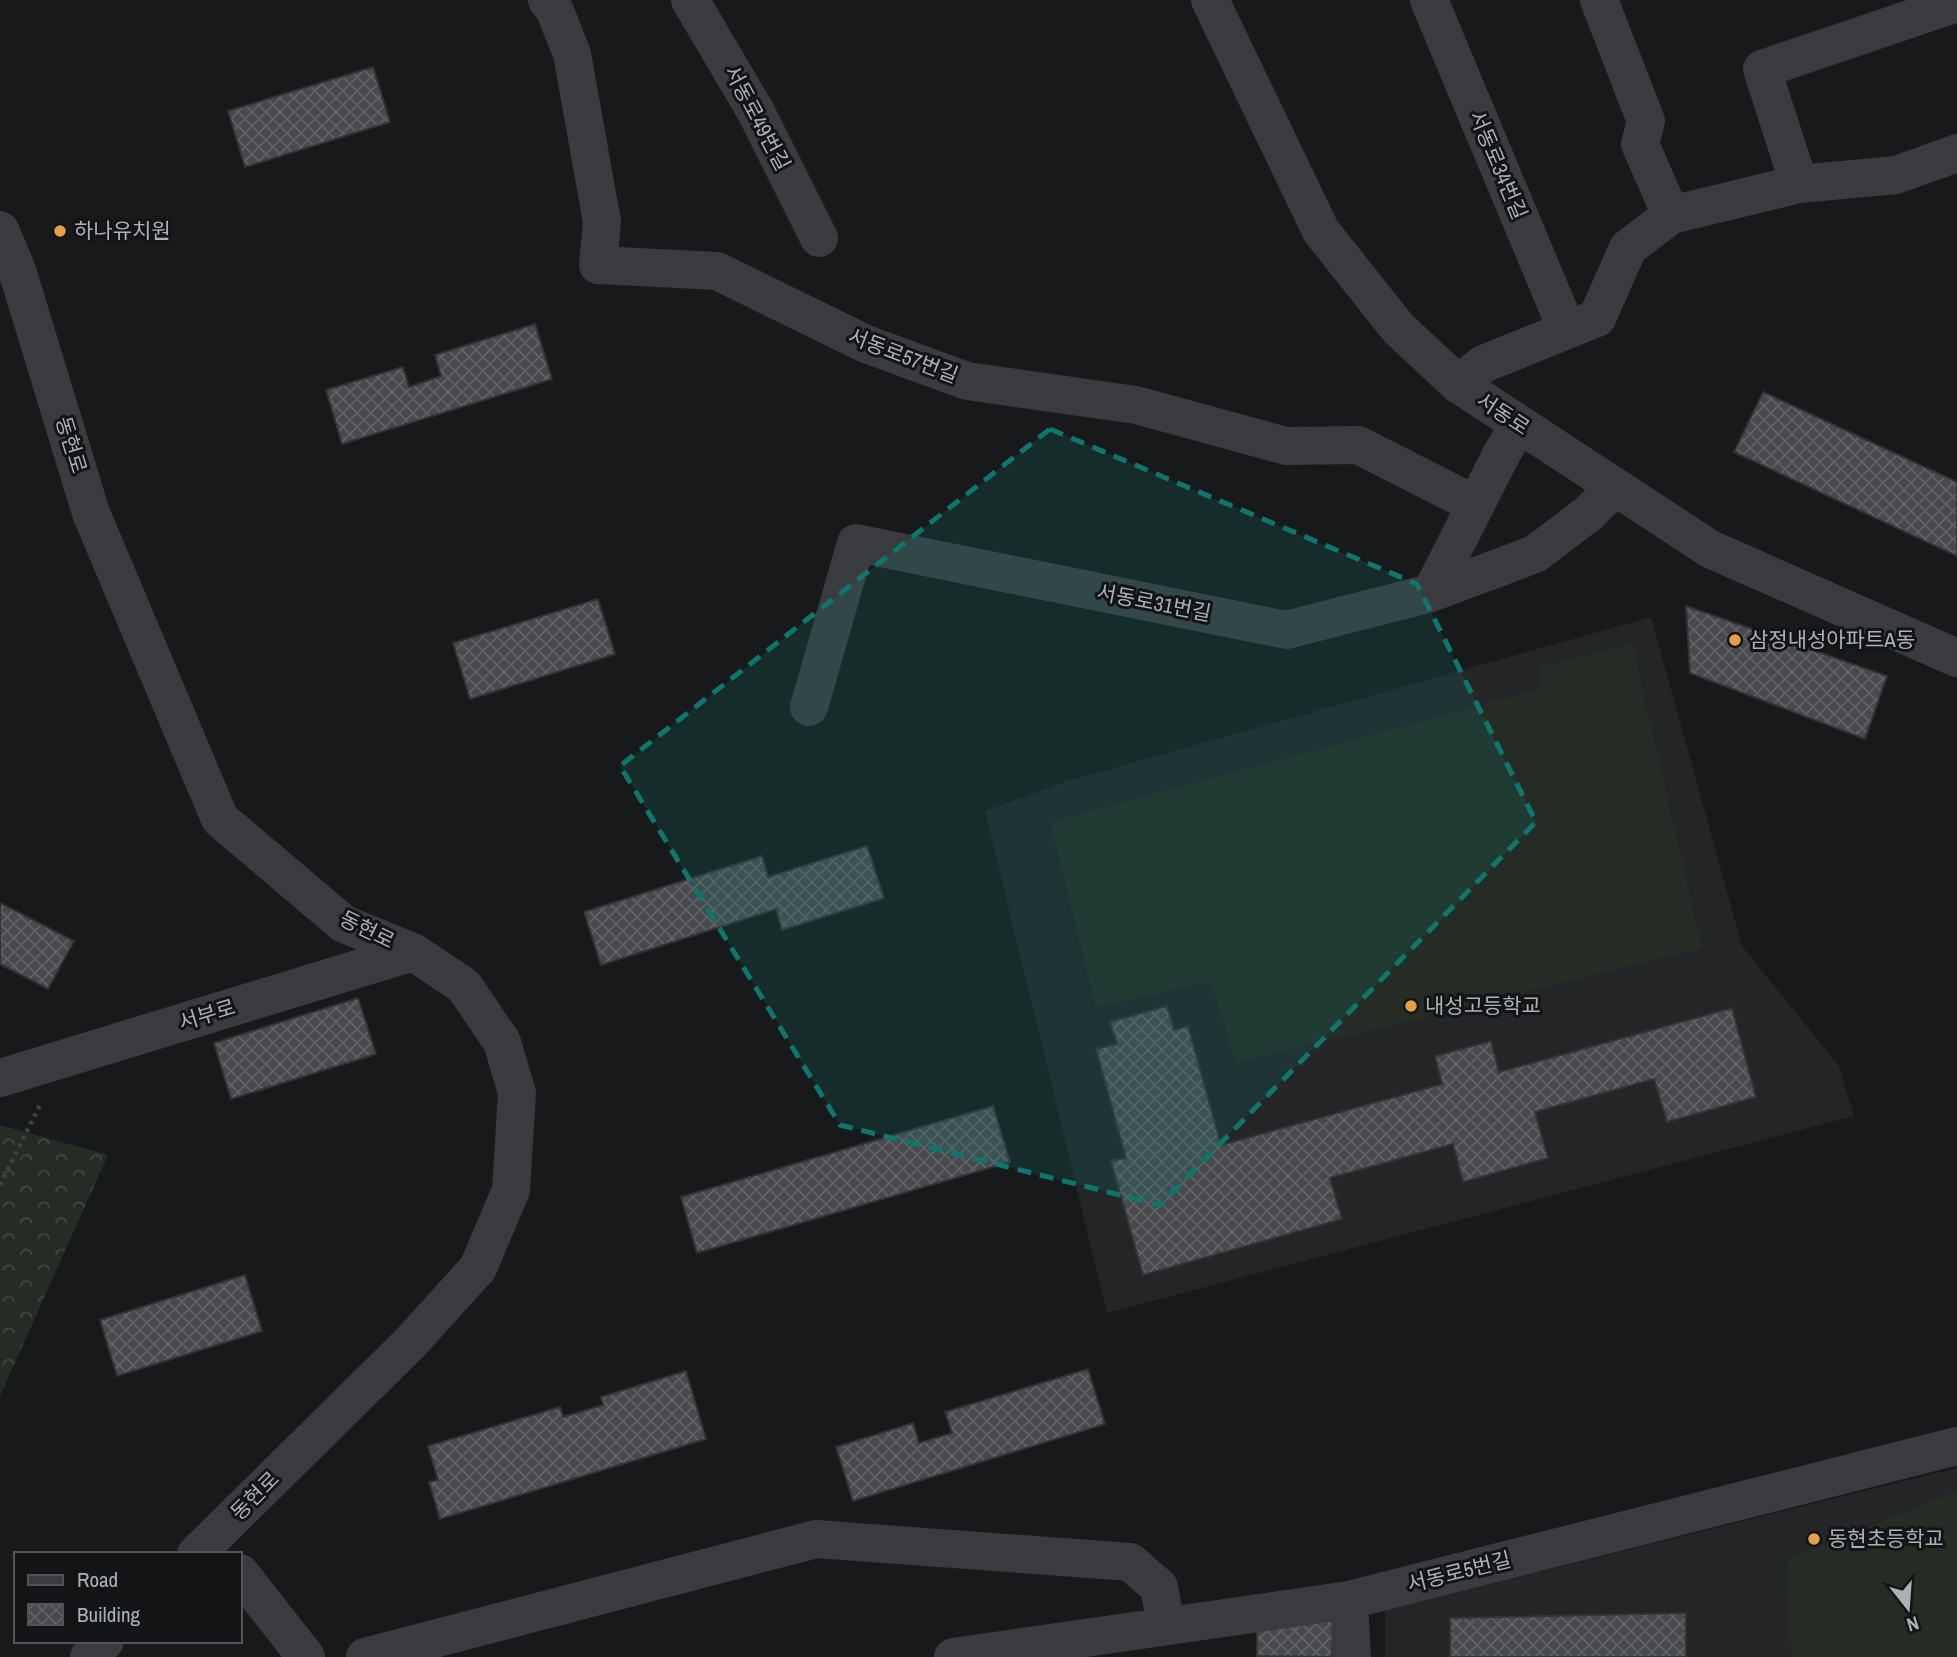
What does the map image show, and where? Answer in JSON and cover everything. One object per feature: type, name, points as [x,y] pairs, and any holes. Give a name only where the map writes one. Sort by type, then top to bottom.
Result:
[{"type":"street","name":"서동로57번길","points":[[547,0],[555,11],[572,54],[602,222],[598,265],[717,271],[866,344],[967,381],[1136,405],[1286,446],[1358,445],[1475,505]]},
{"type":"street","name":"서동로49번길","points":[[690,0],[756,112],[819,238]]},
{"type":"street","name":"서동로","points":[[1210,0],[1321,231],[1398,328],[1458,384],[1710,549],[1957,658]]},
{"type":"street","name":"서동로34번길","points":[[1429,0],[1567,330]]},
{"type":"street","points":[[1599,0],[1646,121],[1640,144],[1671,215]]},
{"type":"street","points":[[1799,184],[1762,69],[1957,3]]},
{"type":"street","points":[[1458,384],[1483,364],[1597,318],[1628,248],[1671,215],[1799,184],[1896,175],[1957,153]]},
{"type":"street","name":"동현로","points":[[0,230],[17,270],[91,513],[220,819],[344,923],[413,952],[464,986],[502,1042],[517,1093],[511,1190],[478,1268],[411,1342],[211,1549]]},
{"type":"street","points":[[1431,593],[1519,424]]},
{"type":"street","points":[[1431,593],[1535,554],[1589,513],[1615,487]]},
{"type":"street","name":"서동로31번길","points":[[809,707],[856,543],[1286,630],[1431,593]]},
{"type":"street","name":"서부로","points":[[11,1075],[413,952]]},
{"type":"street","name":"서동로5번길","points":[[953,1657],[1349,1600],[1957,1446]]},
{"type":"street","points":[[365,1657],[816,1539],[1130,1562],[1159,1587],[1166,1626]]},
{"type":"street","points":[[242,1576],[306,1657]]},
{"type":"street","points":[[1349,1600],[1352,1657]]},
{"type":"street","points":[[89,1657],[103,1643]]},
{"type":"path","points":[[0,1185],[41,1101],[11,1075]]},
{"type":"highlighted area","points":[[1050,429],[1417,584],[1536,822],[1160,1205],[840,1125],[620,766]]},
{"type":"shaded area","name":"내성고등학교","points":[[1651,617],[1742,946],[1839,1066],[1854,1116],[1107,1313],[985,811],[1071,780]]},
{"type":"shaded area","name":"동현초등학교","points":[[1957,1468],[1957,1657],[1385,1657],[1385,1610]]},
{"type":"green space","points":[[1632,644],[1702,948],[1236,1063],[1211,981],[1096,1007],[1050,822],[1542,689],[1539,667]]},
{"type":"green space","points":[[0,1125],[108,1155],[0,1396]]},
{"type":"green space","points":[[1957,1491],[1957,1657],[1791,1657],[1787,1560]]},
{"type":"building","points":[[373,67],[390,122],[245,167],[228,111]]},
{"type":"building","points":[[535,324],[552,379],[342,444],[326,390],[403,367],[409,387],[441,376],[435,355]]},
{"type":"building","points":[[1763,392],[1957,482],[1957,556],[1734,452]]},
{"type":"building","points":[[598,599],[615,654],[470,699],[453,643]]},
{"type":"building","name":"삼정내성아파트A동","points":[[1686,606],[1887,676],[1865,739],[1690,673]]},
{"type":"building","points":[[867,846],[884,898],[782,930],[776,909],[601,965],[584,912],[762,856],[768,877]]},
{"type":"building","points":[[0,903],[74,941],[48,989],[0,964]]},
{"type":"building","points":[[358,998],[376,1054],[231,1099],[214,1043]]},
{"type":"building","points":[[1167,1006],[1174,1030],[1188,1026],[1221,1145],[1442,1084],[1435,1056],[1491,1041],[1499,1072],[1732,1008],[1756,1097],[1667,1122],[1654,1079],[1535,1112],[1548,1158],[1463,1182],[1453,1144],[1330,1178],[1342,1219],[1143,1275],[1111,1161],[1126,1158],[1096,1049],[1117,1044],[1110,1022]]},
{"type":"building","points":[[993,1106],[1010,1162],[697,1253],[681,1197]]},
{"type":"building","points":[[245,1275],[262,1331],[117,1376],[100,1320]]},
{"type":"building","points":[[1088,1369],[1105,1424],[853,1501],[836,1447],[913,1423],[919,1443],[952,1433],[945,1412]]},
{"type":"building","points":[[686,1371],[706,1439],[440,1519],[429,1482],[438,1480],[428,1446],[560,1407],[563,1417],[603,1405],[601,1397]]},
{"type":"building","points":[[1686,1613],[1686,1657],[1450,1657],[1450,1618]]},
{"type":"building","points":[[1257,1619],[1333,1620],[1332,1657],[1257,1656]]},
{"type":"place","name":"하나유치원","points":[[60,231]]},
{"type":"place","name":"삼정내성아파트A동","points":[[1735,640]]},
{"type":"place","name":"내성고등학교","points":[[1411,1006]]},
{"type":"place","name":"동현초등학교","points":[[1814,1539]]}]
